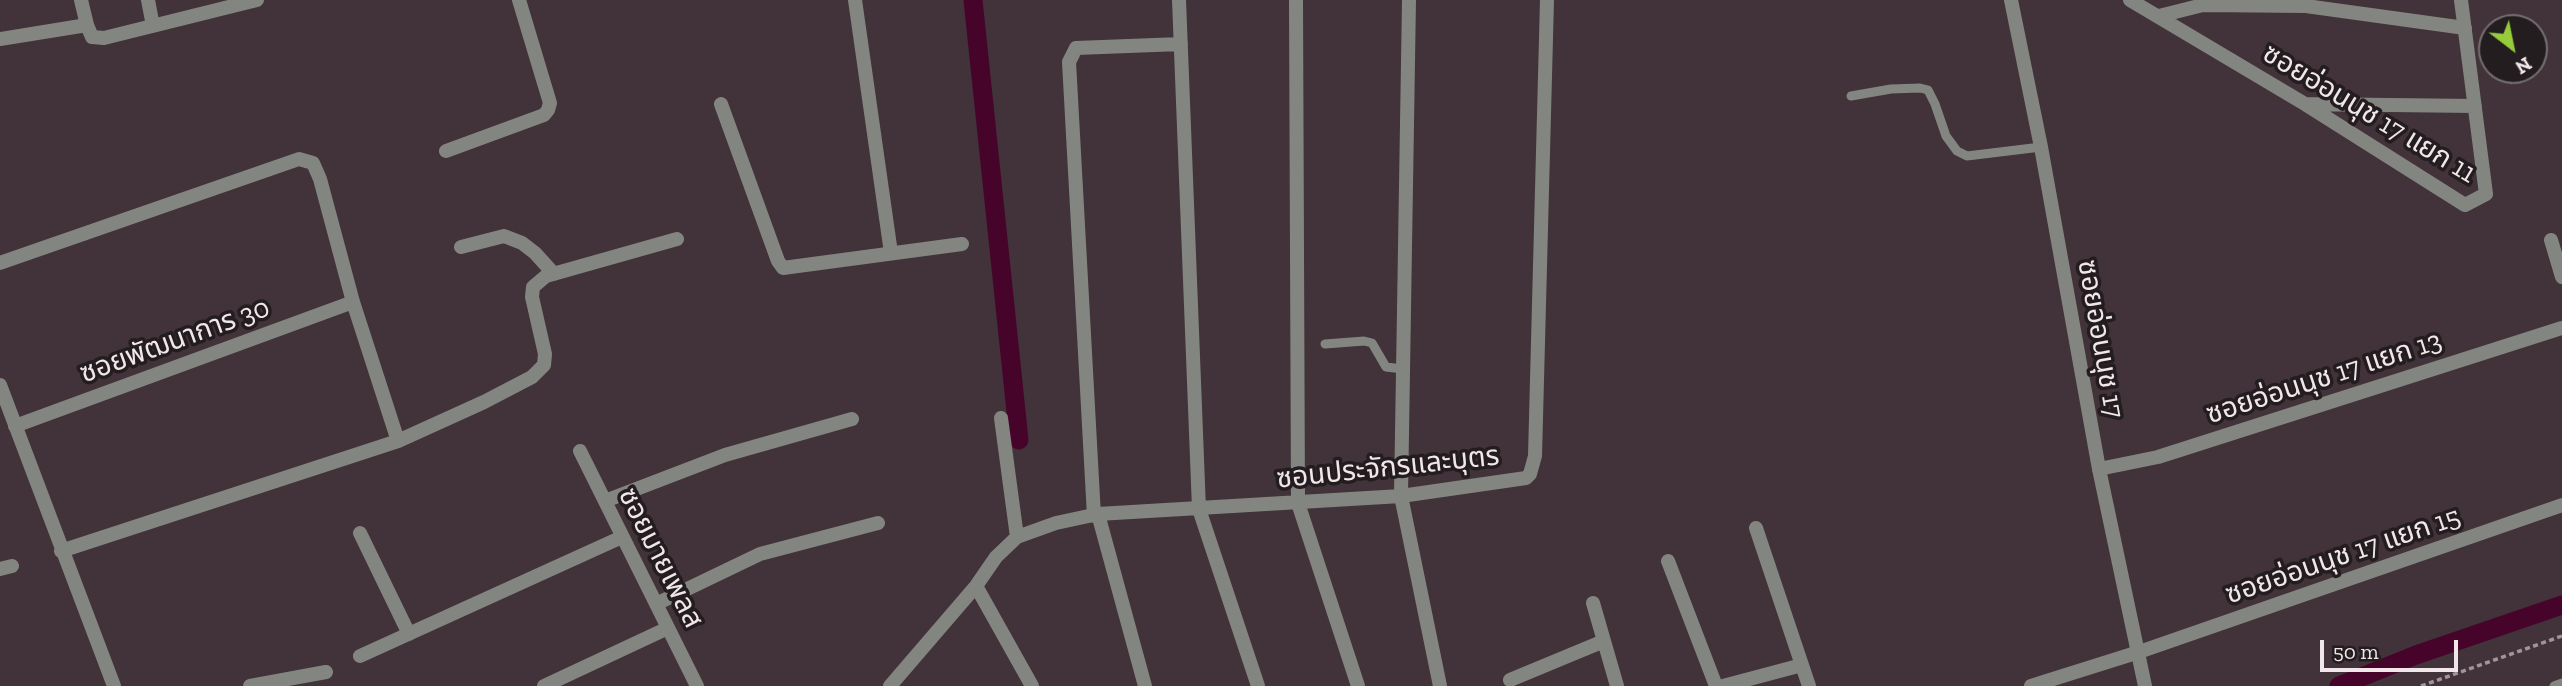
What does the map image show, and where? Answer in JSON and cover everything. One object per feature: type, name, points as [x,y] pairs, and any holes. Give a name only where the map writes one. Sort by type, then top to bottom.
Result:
[{"type":"street","points":[[81,0],[92,37],[104,38],[257,0]]},
{"type":"street","points":[[148,0],[153,26]]},
{"type":"street","points":[[446,152],[544,115],[548,110],[550,103],[519,0]]},
{"type":"street","points":[[855,0],[891,253]]},
{"type":"street","points":[[1180,0],[1199,509],[1258,686]]},
{"type":"street","points":[[1296,0],[1298,503],[1358,686]]},
{"type":"street","points":[[1409,0],[1401,496],[1440,686]]},
{"type":"street","name":"ซอนประจักรและบุตร","points":[[890,686],[976,586],[996,557],[1017,537],[1056,523],[1096,515],[1401,496],[1526,478],[1534,464],[1547,0]]},
{"type":"street","name":"ซอยอ่อนนุช 17","points":[[2011,0],[2041,147],[2099,469],[2146,686]]},
{"type":"street","name":"ซอยอ่อนนุช 17 แยก 11","points":[[2130,0],[2305,104],[2465,205],[2486,194],[2461,0]]},
{"type":"street","points":[[2160,16],[2203,5],[2306,6],[2465,28]]},
{"type":"street","points":[[0,39],[87,25]]},
{"type":"street","points":[[1145,686],[1096,515],[1069,62],[1076,48],[1181,44]]},
{"type":"street","points":[[721,104],[778,261],[783,268],[962,244]]},
{"type":"street","points":[[2305,104],[2475,106]]},
{"type":"street","points":[[0,263],[299,159],[313,163],[320,179],[353,302],[398,441]]},
{"type":"street","points":[[461,247],[504,236],[522,243],[554,274]]},
{"type":"street","points":[[61,551],[398,441],[484,402],[532,377],[544,365],[545,354],[532,297],[534,287],[546,276],[677,239]]},
{"type":"street","points":[[2551,240],[2562,277]]},
{"type":"street","name":"ซอยพัฒนาการ 30","points":[[15,426],[353,302]]},
{"type":"street","name":"ซอยอ่อนนุช 17 แยก 13","points":[[2099,469],[2158,457],[2562,328]]},
{"type":"street","points":[[0,385],[114,686]]},
{"type":"street","points":[[1001,418],[1017,537]]},
{"type":"street","points":[[605,501],[725,455],[852,419]]},
{"type":"street","name":"ซอยมายเพลส","points":[[580,451],[697,686]]},
{"type":"street","name":"ซอยอ่อนนุช 17 แยก 15","points":[[2031,686],[2139,652],[2562,505]]},
{"type":"street","points":[[656,604],[760,554],[878,523]]},
{"type":"street","points":[[1756,528],[1809,686]]},
{"type":"street","points":[[360,533],[408,634]]},
{"type":"street","points":[[360,656],[622,537]]},
{"type":"street","points":[[1668,561],[1716,686]]},
{"type":"street","points":[[976,586],[1031,686]]},
{"type":"street","points":[[1593,603],[1617,686]]},
{"type":"street","points":[[544,686],[668,628]]},
{"type":"street","points":[[1510,680],[1604,641]]},
{"type":"street","points":[[1723,686],[1802,665]]},
{"type":"street","points":[[250,686],[326,672]]},
{"type":"lane","points":[[1851,96],[1891,89],[1928,90],[1936,104],[1946,136],[1957,151],[1967,156],[2041,147]]},
{"type":"lane","points":[[1325,344],[1363,341],[1372,343],[1386,367],[1403,369]]},
{"type":"lane","points":[[2554,686],[2562,683]]},
{"type":"path","points":[[2421,686],[2562,636]]},
{"type":"waterway","points":[[973,0],[1019,440]]},
{"type":"waterway","points":[[2339,686],[2416,655],[2562,605]]}]
